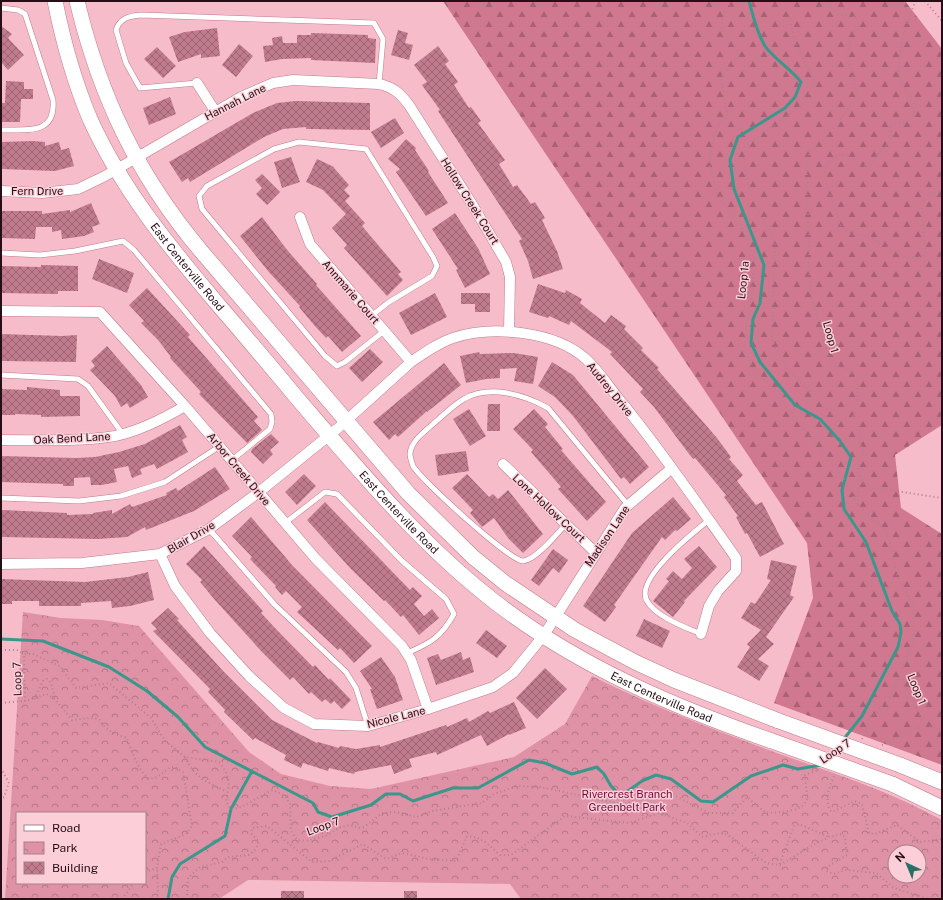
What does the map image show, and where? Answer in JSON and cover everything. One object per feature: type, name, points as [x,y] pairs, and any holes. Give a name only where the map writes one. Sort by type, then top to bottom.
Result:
[{"type":"main road","name":"East Centerville Road","points":[[55,1],[74,76],[90,118],[116,169],[136,202],[167,244],[329,435],[392,506],[435,551],[496,603],[583,660],[639,690],[772,741],[892,784],[942,808]]},
{"type":"main road","name":"East Centerville Road","points":[[77,1],[96,67],[116,119],[136,158],[182,228],[408,493],[474,557],[505,583],[575,630],[656,673],[942,782]]},
{"type":"street","name":"Hannah Lane","points":[[116,169],[215,111],[247,94],[273,84],[293,80],[379,84],[390,86]]},
{"type":"street","points":[[197,83],[215,111]]},
{"type":"street","name":"Hollow Creek Court","points":[[390,86],[401,95],[409,105],[500,251],[510,277],[509,331]]},
{"type":"street","name":"Fern Drive","points":[[1,191],[42,193],[78,189],[116,169]]},
{"type":"street","name":"Annmarie Court","points":[[300,217],[310,244],[411,362]]},
{"type":"street","name":"Arbor Creek Drive","points":[[1,311],[100,312],[220,446],[316,559],[391,632],[412,660],[428,709]]},
{"type":"street","name":"Audrey Drive","points":[[329,435],[411,362],[424,352],[452,338],[466,334],[509,331],[558,342],[586,359],[650,437],[736,558],[736,571],[718,591],[709,606],[701,634]]},
{"type":"street","name":"Oak Bend Lane","points":[[1,440],[66,440],[115,436],[159,421],[185,406]]},
{"type":"street","name":"Blair Drive","points":[[1,564],[82,562],[160,554],[209,528],[259,492],[329,435]]},
{"type":"street","name":"Lone Hollow Court","points":[[503,464],[596,552]]},
{"type":"street","name":"Madison Lane","points":[[556,617],[596,552],[628,505],[672,468]]},
{"type":"street","name":"Nicole Lane","points":[[160,554],[175,586],[210,633],[249,676],[284,708],[314,724],[368,726],[428,709],[492,687],[513,673],[544,635],[556,617]]},
{"type":"lane","points":[[1,8],[18,10],[25,14],[53,100],[54,112],[49,123],[38,129],[1,130]]},
{"type":"lane","points":[[197,83],[140,88],[126,63],[116,30],[118,24],[127,16],[140,15],[374,23],[383,39],[379,84]]},
{"type":"lane","points":[[372,316],[389,302],[432,276],[437,266],[433,257],[366,150],[299,142],[274,149],[207,186],[199,196],[202,209],[325,356],[337,366],[345,362],[384,331]]},
{"type":"lane","points":[[1,253],[40,255],[75,251],[123,241],[134,250],[271,414],[272,422],[270,429],[232,460]]},
{"type":"lane","points":[[1,374],[78,379],[88,386],[122,433]]},
{"type":"lane","points":[[566,524],[535,555],[523,561],[516,559],[503,551],[451,504],[413,466],[410,455],[412,445],[421,434],[464,399],[480,394],[496,392],[534,400],[548,408],[628,505]]},
{"type":"lane","points":[[1,498],[79,501],[121,496],[165,482],[220,446]]},
{"type":"lane","points":[[285,524],[312,500],[325,492],[337,494],[402,561],[446,599],[454,614],[445,631],[425,645],[407,653]]},
{"type":"lane","points":[[701,634],[675,623],[654,609],[646,600],[645,592],[653,575],[673,549],[709,520]]},
{"type":"lane","points":[[209,528],[275,605],[346,672],[356,688],[368,726]]},
{"type":"path","name":"Loop 1a","points":[[732,1],[722,20],[721,27],[738,51],[739,56],[721,77],[726,115],[718,126],[708,161],[717,192],[726,208],[739,220],[754,258],[755,264],[744,347],[754,370],[766,381],[845,480],[858,505]]},
{"type":"path","points":[[784,1],[797,49],[815,80],[805,103],[745,148],[744,163],[751,197],[775,242],[772,340],[787,368],[830,413],[842,421],[854,416]]},
{"type":"path","name":"Loop 1","points":[[828,1],[837,14],[853,16],[858,22],[848,54],[856,94],[844,112],[840,122],[830,135],[809,154],[807,173],[810,291],[830,362],[852,371],[857,382],[858,396],[854,416],[860,429],[859,442],[864,451],[858,468],[858,505],[886,531],[894,557],[896,573],[914,607],[913,642],[900,675],[924,724]]},
{"type":"path","points":[[916,1],[909,15],[904,33],[900,66],[903,84],[914,105],[914,114],[908,122],[891,124],[891,139],[889,143],[877,154],[873,163],[869,166],[862,165],[849,155],[844,154],[835,157],[828,163],[824,176],[841,227],[848,233],[868,237],[906,257],[916,259],[922,257],[926,253],[921,204],[929,193],[942,193]]},
{"type":"path","points":[[925,1],[942,21]]},
{"type":"path","points":[[859,474],[869,487],[942,498]]},
{"type":"path","points":[[1,650],[17,650],[24,654]]},
{"type":"path","name":"Loop 7","points":[[55,699],[47,694],[26,702],[24,654],[33,654],[60,666],[76,688],[109,683],[151,718],[165,741],[185,757],[219,762],[226,771],[230,781],[226,802],[230,809],[242,808],[259,795],[273,790],[285,796],[290,804],[291,832],[297,840],[306,841],[325,836],[340,827],[350,825],[360,828],[364,827],[382,813],[396,812],[417,817],[432,811],[482,803],[494,794],[518,786],[540,786],[625,805],[651,790],[668,792],[708,813],[733,814],[747,797],[766,813],[794,810],[805,801],[807,797],[804,775],[823,769]]},
{"type":"path","name":"Loop 7","points":[[860,743],[866,732],[869,717],[887,704],[900,675]]},
{"type":"path","points":[[34,699],[43,681],[47,679],[50,683],[55,699],[72,720],[90,718],[99,719],[105,728],[111,733],[127,738],[133,755],[149,779],[157,777],[171,767],[176,767],[183,772],[192,826],[186,834],[161,844],[157,868],[158,890],[156,899]]},
{"type":"path","points":[[1,703],[26,702]]},
{"type":"path","points":[[882,745],[924,724],[942,731]]},
{"type":"path","points":[[185,757],[197,776],[228,792]]},
{"type":"path","points":[[1,768],[9,783],[4,797],[1,799]]},
{"type":"path","name":"Loop 7","points":[[836,771],[831,782],[827,803],[832,812],[855,801],[862,804],[869,833],[875,834],[897,825],[920,842],[942,839]]},
{"type":"path","points":[[187,899],[188,878],[200,867],[222,862],[228,857],[248,855],[256,849],[259,842],[251,833],[250,830],[252,828],[267,826],[312,862],[329,861],[363,844],[386,859],[402,853],[456,861],[466,836],[474,836],[486,841],[500,855],[506,856],[511,855],[565,816],[629,823],[659,813],[687,823],[702,837],[721,833],[728,835],[766,863],[780,865],[828,837],[842,834],[845,838],[847,856],[827,867],[826,871],[833,874],[846,870],[876,873],[894,888],[929,899]]},
{"type":"path","points":[[780,865],[788,847],[794,826],[799,824],[828,837]]},
{"type":"path","points":[[146,872],[157,868]]},
{"type":"path","points":[[122,899],[133,884]]},
{"type":"green space","points":[[443,1],[905,1],[942,49],[942,425],[895,455],[901,508],[942,534],[942,765],[774,703],[813,598],[807,543]]},
{"type":"green space","name":"Rivercrest Branch Greenbelt Park","points":[[23,612],[61,618],[102,620],[139,626],[249,752],[281,774],[330,786],[371,789],[514,757],[565,724],[592,676],[660,707],[707,726],[882,791],[942,820],[942,899],[521,899],[510,884],[248,880],[219,899],[5,899]]},
{"type":"building","points":[[1,26],[12,34],[8,38],[24,55],[8,70],[1,62]]},
{"type":"building","points":[[217,28],[220,56],[201,58],[201,54],[178,62],[169,37],[185,32]]},
{"type":"building","points":[[398,30],[408,33],[405,43],[413,45],[409,60],[391,55]]},
{"type":"building","points":[[311,33],[368,35],[368,38],[376,39],[375,63],[311,60],[311,58],[282,59],[265,62],[263,46],[273,45],[272,38],[282,36],[283,43],[297,43],[297,35],[311,35]]},
{"type":"building","points":[[239,44],[253,56],[236,77],[222,65]]},
{"type":"building","points":[[438,46],[449,61],[445,64],[458,82],[454,85],[469,108],[471,107],[481,121],[478,123],[505,160],[499,164],[513,187],[517,185],[531,204],[535,202],[545,218],[542,220],[557,251],[563,269],[533,279],[528,261],[519,241],[522,239],[438,111],[440,110],[422,85],[427,82],[414,65]]},
{"type":"building","points":[[157,47],[176,66],[163,78],[144,59]]},
{"type":"building","points":[[6,81],[24,82],[24,89],[33,89],[33,99],[21,99],[20,122],[1,122],[1,103],[5,103]]},
{"type":"building","points":[[170,97],[176,114],[149,125],[143,108]]},
{"type":"building","points":[[296,101],[370,103],[370,130],[306,129],[306,127],[283,129],[264,137],[190,182],[188,178],[182,182],[169,162],[253,113],[277,103]]},
{"type":"building","points":[[395,118],[404,133],[381,148],[371,132]]},
{"type":"building","points":[[406,139],[416,148],[415,150],[448,203],[426,216],[396,172],[400,169],[388,159]]},
{"type":"building","points":[[2,142],[45,142],[45,146],[59,142],[61,150],[69,148],[74,166],[55,171],[2,169]]},
{"type":"building","points":[[291,157],[300,182],[282,188],[274,162]]},
{"type":"building","points":[[317,159],[334,167],[349,185],[344,190],[350,196],[345,201],[365,223],[362,226],[401,272],[398,274],[403,280],[387,296],[344,248],[347,245],[332,228],[346,214],[323,190],[306,182]]},
{"type":"building","points":[[262,174],[280,192],[267,205],[256,194],[262,188],[255,180]]},
{"type":"building","points":[[91,203],[100,224],[92,227],[94,232],[84,236],[62,239],[61,230],[52,232],[52,227],[36,227],[35,239],[1,238],[1,211],[42,211],[42,214],[70,210],[70,212]]},
{"type":"building","points":[[455,213],[478,248],[490,274],[465,288],[456,270],[458,269],[432,229]]},
{"type":"building","points":[[262,217],[288,251],[317,284],[316,285],[361,336],[342,352],[328,336],[326,338],[314,325],[299,307],[300,306],[268,271],[240,236]]},
{"type":"building","points":[[99,259],[134,273],[127,293],[92,279]]},
{"type":"building","points":[[41,265],[78,266],[78,291],[58,291],[58,294],[1,293],[1,266],[41,267]]},
{"type":"building","points":[[538,284],[565,293],[566,290],[582,299],[580,303],[605,323],[611,315],[626,326],[624,329],[643,348],[641,350],[659,368],[657,369],[717,438],[731,457],[729,459],[743,475],[737,481],[756,505],[762,502],[784,544],[760,557],[747,533],[745,534],[736,517],[738,516],[724,497],[726,495],[695,458],[693,459],[654,407],[640,392],[643,389],[610,354],[612,352],[571,321],[569,325],[549,316],[548,318],[529,312]]},
{"type":"building","points":[[147,288],[190,335],[188,337],[258,417],[254,421],[262,430],[247,443],[199,394],[201,392],[170,358],[171,357],[158,340],[141,323],[144,321],[129,305]]},
{"type":"building","points":[[435,293],[447,317],[411,335],[399,313]]},
{"type":"building","points":[[461,293],[490,293],[490,312],[475,312],[475,304],[461,304]]},
{"type":"building","points":[[1,334],[77,335],[76,362],[1,361]]},
{"type":"building","points":[[107,346],[141,385],[148,397],[130,408],[127,403],[121,407],[115,396],[90,370],[95,366],[91,361]]},
{"type":"building","points":[[370,349],[383,362],[362,382],[349,368]]},
{"type":"building","points":[[479,352],[480,354],[514,353],[538,357],[533,384],[514,381],[517,368],[500,369],[500,378],[466,383],[460,356]]},
{"type":"building","points":[[552,362],[573,375],[649,467],[630,484],[624,477],[621,479],[573,416],[555,397],[538,386]]},
{"type":"building","points":[[444,363],[461,385],[427,411],[398,437],[395,434],[389,440],[373,422]]},
{"type":"building","points":[[27,387],[60,390],[60,396],[80,396],[80,416],[41,417],[41,415],[1,415],[1,389],[27,390]]},
{"type":"building","points":[[488,404],[500,404],[500,431],[487,431]]},
{"type":"building","points":[[469,409],[486,436],[470,446],[453,419]]},
{"type":"building","points":[[534,409],[548,424],[545,427],[563,449],[561,450],[606,502],[587,521],[558,489],[561,487],[531,452],[533,450],[513,429]]},
{"type":"building","points":[[180,425],[187,437],[182,440],[188,452],[157,469],[154,464],[140,469],[142,474],[132,478],[128,466],[114,469],[117,482],[102,485],[91,485],[90,477],[74,478],[74,486],[63,486],[63,484],[1,482],[1,456],[76,458],[95,457],[119,452],[145,444]]},
{"type":"building","points":[[271,434],[279,442],[270,450],[273,454],[263,464],[251,452],[252,449]]},
{"type":"building","points":[[466,451],[469,471],[438,476],[435,455]]},
{"type":"building","points":[[215,467],[230,489],[194,511],[146,530],[145,527],[127,537],[98,539],[2,537],[2,510],[67,513],[67,515],[93,514],[112,510],[112,514],[130,504],[132,507],[167,495],[166,493],[176,488],[178,491]]},
{"type":"building","points":[[304,474],[316,486],[297,505],[285,492]]},
{"type":"building","points":[[467,474],[489,497],[493,494],[498,499],[508,490],[543,534],[523,553],[508,538],[494,518],[482,527],[470,513],[473,510],[452,488]]},
{"type":"building","points":[[673,497],[691,519],[677,531],[675,530],[665,540],[662,537],[614,605],[616,607],[605,622],[583,606],[632,533]]},
{"type":"building","points":[[325,502],[410,590],[413,587],[422,596],[414,604],[424,616],[432,609],[439,618],[419,635],[403,615],[401,617],[350,568],[307,520]]},
{"type":"building","points":[[251,517],[292,565],[372,646],[354,663],[340,648],[338,650],[297,612],[302,607],[286,591],[282,595],[275,587],[276,586],[250,559],[252,557],[232,536]]},
{"type":"building","points":[[204,546],[263,611],[261,613],[276,629],[313,667],[315,665],[329,680],[330,678],[351,700],[342,709],[334,701],[331,704],[325,699],[322,702],[311,692],[309,694],[293,677],[290,680],[262,652],[215,600],[200,582],[202,580],[186,564]]},
{"type":"building","points":[[699,546],[717,567],[684,601],[685,602],[673,617],[653,601],[669,581],[666,579],[673,571],[682,579],[692,568],[684,559]]},
{"type":"building","points":[[553,549],[568,560],[559,573],[553,568],[539,586],[531,580]]},
{"type":"building","points":[[771,560],[797,566],[790,595],[794,597],[766,637],[774,644],[758,659],[769,666],[759,681],[737,667],[750,647],[747,644],[761,630],[741,618],[751,602],[755,604],[771,580],[767,579]]},
{"type":"building","points":[[148,572],[154,600],[130,606],[112,608],[111,601],[81,603],[81,606],[39,606],[39,601],[12,601],[12,604],[1,604],[1,579],[85,582],[128,577]]},
{"type":"building","points":[[168,608],[223,671],[272,720],[317,743],[339,748],[340,746],[356,749],[380,745],[380,747],[446,725],[447,727],[467,718],[469,722],[488,711],[490,713],[514,702],[526,728],[509,734],[487,746],[481,735],[437,755],[436,752],[409,759],[412,767],[394,774],[391,765],[355,772],[354,774],[329,768],[328,771],[303,763],[301,768],[284,760],[286,755],[255,738],[253,740],[224,712],[225,710],[208,692],[210,689],[153,631],[157,629],[151,623]]},
{"type":"building","points":[[644,619],[670,631],[662,648],[636,636]]},
{"type":"building","points":[[486,630],[507,646],[497,658],[476,643]]},
{"type":"building","points":[[461,652],[463,660],[470,657],[474,672],[436,685],[427,658],[438,654],[441,660]]},
{"type":"building","points":[[381,657],[395,677],[403,700],[377,709],[370,689],[372,689],[360,671]]},
{"type":"building","points":[[545,668],[567,689],[537,719],[516,698]]},
{"type":"building","points":[[281,891],[304,891],[304,899],[281,899]]},
{"type":"building","points":[[404,891],[417,891],[417,899],[404,899]]},
{"type":"waterway","points":[[749,1],[757,30],[765,46],[801,82],[795,97],[785,108],[738,137],[730,160],[734,189],[764,265],[760,303],[753,319],[751,343],[760,362],[795,405],[820,419],[840,441],[851,457],[842,490],[844,509],[866,542],[892,611],[900,624],[901,632],[898,647],[862,716],[843,740]]},
{"type":"waterway","points":[[1,639],[43,641],[109,667],[147,691],[178,717],[205,747],[313,803],[318,812],[332,817],[371,805],[386,794],[400,794],[413,801],[453,788],[478,788],[529,760],[545,763],[572,774],[597,767],[618,793],[625,793],[642,781],[656,775],[671,779],[701,801],[713,802],[751,776],[783,765],[798,769],[821,765]]},
{"type":"waterway","points":[[829,757],[837,747]]},
{"type":"waterway","points":[[168,899],[172,877],[180,864],[225,836],[231,809],[252,771]]}]
